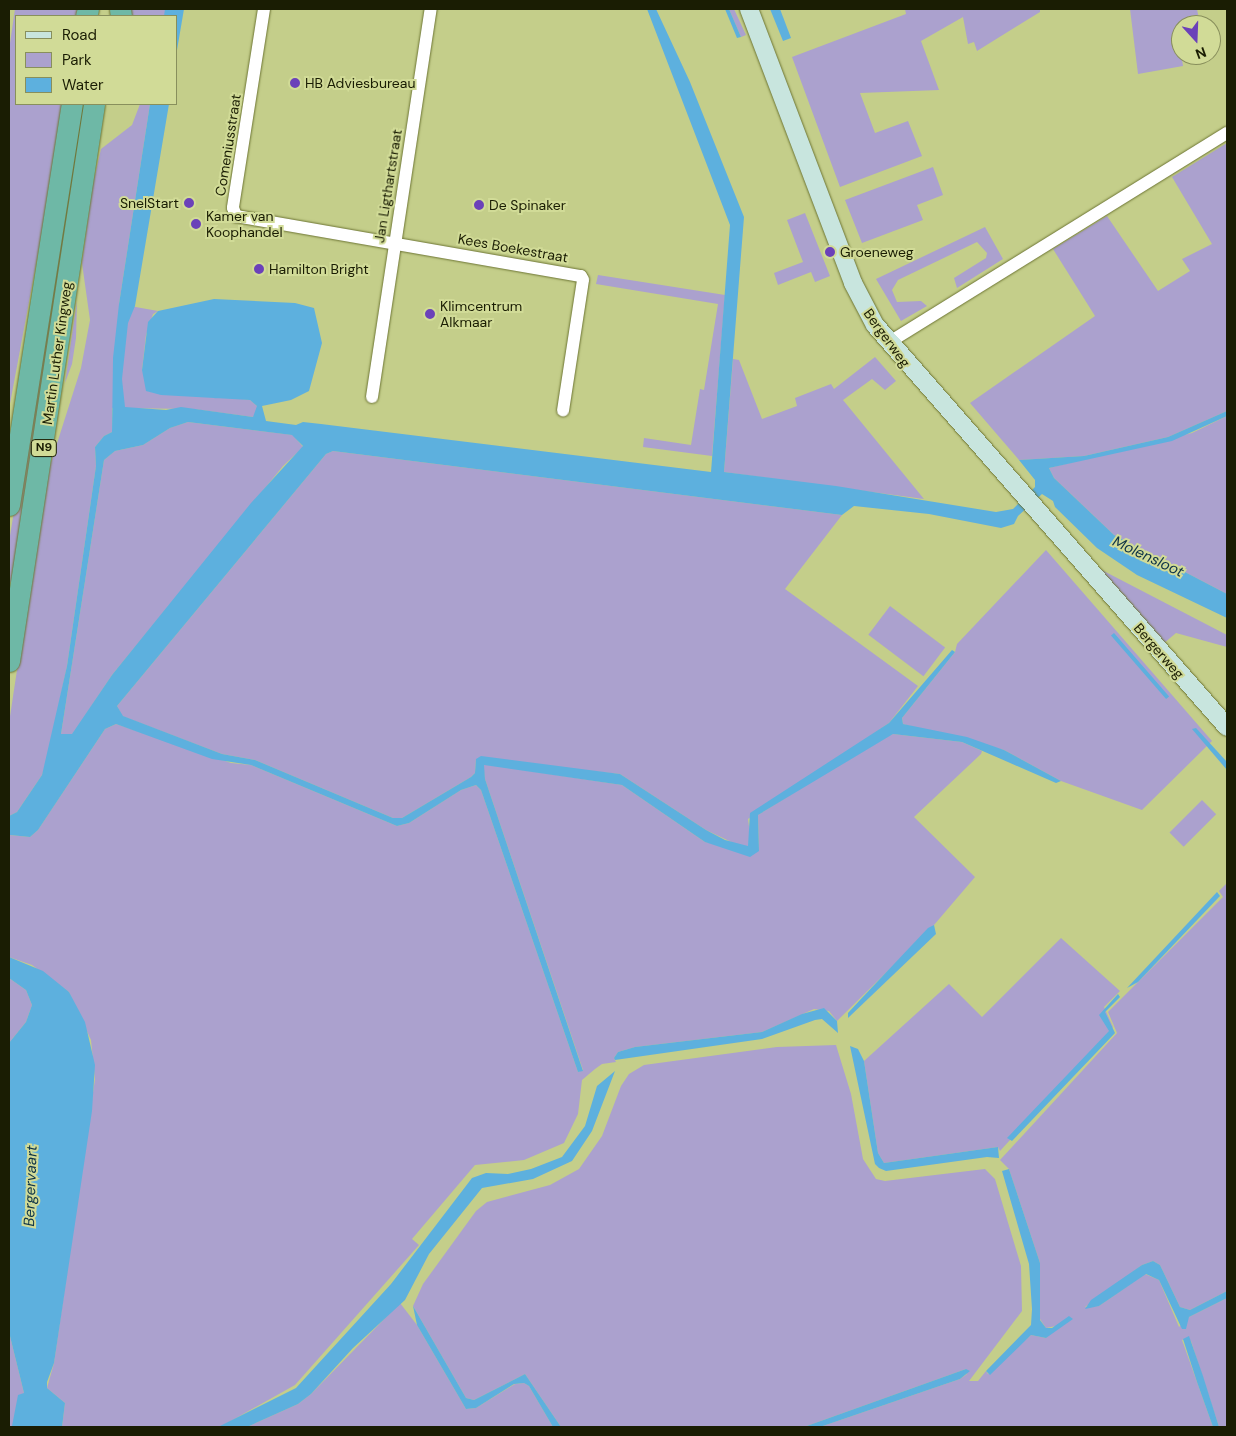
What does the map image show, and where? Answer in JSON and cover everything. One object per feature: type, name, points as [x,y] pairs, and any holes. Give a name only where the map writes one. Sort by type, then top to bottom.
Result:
[{"type":"highway","name":"Martin Luther Kingweg","points":[[9,505],[72,105]]},
{"type":"highway","name":"Martin Luther Kingweg","points":[[9,661],[94,105]]},
{"type":"highway","name":"N9","points":[[82,177],[99,142]]},
{"type":"main road","name":"Bergerweg","points":[[749,9],[857,293],[900,336],[1027,501],[1227,727]]},
{"type":"street","name":"Comeniusstraat","points":[[264,9],[233,212],[240,218],[394,243]]},
{"type":"street","name":"Jan Ligthartstraat","points":[[372,397],[431,9]]},
{"type":"street","points":[[900,336],[1227,133]]},
{"type":"street","name":"Kees Boekestraat","points":[[394,243],[581,276],[583,280],[563,410]]},
{"type":"green space","points":[[15,9],[81,9],[80,15],[15,15],[15,105],[66,105],[9,409],[9,50]]},
{"type":"green space","points":[[125,9],[165,9],[165,15],[125,15]]},
{"type":"green space","points":[[729,9],[734,9],[746,35],[741,37]]},
{"type":"green space","points":[[905,9],[1040,9],[1040,12],[977,51],[974,42],[968,44],[963,17],[921,41],[939,90],[860,93],[875,133],[908,121],[922,156],[840,187],[792,57],[906,14]]},
{"type":"green space","points":[[1130,9],[1197,9],[1198,15],[1171,15],[1171,65],[1183,66],[1138,74]]},
{"type":"green space","points":[[80,105],[87,105],[16,583],[9,582],[9,542]]},
{"type":"green space","points":[[140,105],[150,105],[119,304],[158,311],[153,314],[146,335],[142,370],[219,396],[250,400],[257,406],[257,411],[253,417],[194,409],[112,408],[112,432],[104,436],[95,447],[96,466],[67,666],[47,759],[42,775],[17,812],[9,816],[9,723],[46,478],[81,368],[90,320],[82,263],[92,188],[101,149],[132,125]]},
{"type":"green space","points":[[1227,143],[1227,411],[1168,437],[1084,456],[1019,460],[970,403],[1095,316],[1053,249],[1107,216],[1158,291],[1190,271],[1182,259],[1212,244],[1172,177]]},
{"type":"green space","points":[[933,167],[943,195],[917,205],[923,220],[862,243],[845,200]]},
{"type":"green space","points":[[805,213],[830,276],[815,282],[811,272],[778,285],[774,273],[803,262],[787,220]]},
{"type":"green space","points":[[985,227],[1003,259],[957,288],[954,278],[986,258],[987,253],[977,242],[898,280],[892,290],[897,302],[921,301],[927,306],[901,321],[876,279]]},
{"type":"green space","points":[[598,275],[725,295],[712,456],[643,447],[644,438],[691,445],[700,389],[704,390],[718,304],[596,284]]},
{"type":"green space","points":[[77,301],[76,338],[72,364],[65,383]]},
{"type":"green space","points":[[875,357],[896,381],[885,390],[872,379],[843,400],[924,499],[724,472],[733,359],[739,360],[762,419],[797,406],[795,398],[831,384],[834,389]]},
{"type":"green space","points":[[1227,416],[1227,594],[1114,535],[1054,478],[1049,468],[1192,433]]},
{"type":"green space","points":[[188,422],[293,435],[303,447],[283,466],[112,675],[72,735],[61,734],[104,460],[115,451],[143,445],[170,428]]},
{"type":"green space","points":[[333,451],[842,515],[785,589],[918,686],[889,723],[748,819],[751,841],[748,846],[742,847],[706,830],[620,774],[476,759],[475,773],[471,777],[402,818],[393,818],[255,760],[222,754],[122,716],[117,706],[326,454]]},
{"type":"green space","points":[[1046,550],[1212,741],[1142,810],[1061,781],[1004,750],[903,724],[902,718],[955,652],[957,644]]},
{"type":"green space","points":[[1096,567],[1227,635],[1227,647],[1176,633],[1163,644]]},
{"type":"green space","points":[[890,606],[945,648],[923,676],[868,635]]},
{"type":"green space","points":[[116,724],[231,763],[251,765],[397,826],[409,823],[461,790],[476,785],[481,790],[578,1072],[583,1070],[485,779],[483,764],[622,785],[705,842],[759,851],[758,815],[884,737],[893,734],[962,742],[982,751],[981,754],[914,817],[975,877],[934,925],[837,1021],[829,1011],[814,1009],[762,1032],[635,1047],[618,1052],[614,1058],[616,1062],[602,1064],[595,1069],[582,1080],[578,1114],[564,1143],[524,1160],[475,1165],[412,1239],[419,1245],[295,1385],[220,1427],[62,1427],[65,1403],[47,1388],[54,1363],[95,1079],[91,1040],[69,992],[32,965],[9,957],[9,835],[30,837],[38,830],[105,729]]},
{"type":"green space","points":[[1202,800],[1216,814],[1184,847],[1169,833]]},
{"type":"green space","points":[[1227,883],[1227,1291],[1190,1310],[1180,1307],[1160,1265],[1153,1261],[1142,1265],[1085,1307],[1099,1306],[1145,1274],[1159,1280],[1179,1327],[1189,1317],[1227,1298],[1227,1427],[1219,1427],[1191,1341],[1186,1338],[1182,1340],[1213,1427],[820,1427],[960,1379],[967,1374],[966,1369],[804,1427],[561,1427],[525,1374],[474,1400],[466,1398],[413,1306],[423,1284],[476,1211],[487,1202],[550,1185],[579,1169],[602,1136],[621,1086],[629,1074],[644,1065],[777,1047],[836,1045],[851,1094],[863,1159],[876,1179],[885,1181],[985,1169],[995,1179],[1021,1266],[1022,1311],[969,1381],[978,1381],[986,1371],[988,1374],[1031,1335],[1046,1338],[1056,1326],[1046,1328],[1040,1319],[1040,1263],[1009,1169],[1000,1160],[1117,1033],[1108,1012],[1223,897],[1219,891]]},
{"type":"green space","points":[[1061,938],[1120,991],[1104,1007],[1113,1027],[1000,1151],[998,1147],[884,1163],[878,1153],[864,1061],[949,984],[982,1017]]},
{"type":"green space","points":[[9,978],[26,990],[32,1005],[26,1022],[9,1043]]},
{"type":"green space","points":[[400,1303],[417,1325],[466,1409],[476,1408],[515,1384],[524,1383],[529,1386],[553,1427],[247,1427],[298,1404],[311,1394]]},
{"type":"green space","points":[[9,1332],[24,1393],[13,1427],[9,1427]]},
{"type":"water","points":[[165,9],[184,9],[178,44],[178,15],[164,15]]},
{"type":"water","name":"Molensloot","points":[[647,9],[656,9],[690,82],[744,217],[724,472],[836,486],[996,512],[1013,509],[1035,487],[1035,480],[1019,460],[1084,456],[1168,437],[1227,411],[1227,416],[1172,441],[1049,468],[1054,478],[1114,535],[1227,594],[1227,618],[1137,575],[1097,548],[1055,507],[1053,501],[1042,494],[1018,516],[1014,524],[1001,528],[929,514],[854,506],[842,515],[333,451],[326,454],[117,706],[123,716],[222,754],[255,760],[393,818],[402,818],[471,777],[475,773],[476,759],[481,756],[620,774],[706,830],[725,840],[748,846],[750,813],[889,723],[952,650],[955,652],[902,718],[903,724],[967,737],[1004,750],[1061,781],[1056,783],[962,742],[893,734],[758,815],[759,851],[750,857],[705,842],[622,785],[484,765],[485,779],[583,1071],[578,1072],[481,790],[476,785],[461,790],[409,823],[397,826],[251,765],[212,759],[116,724],[105,729],[38,830],[30,837],[10,835],[9,816],[17,812],[42,775],[67,666],[96,466],[95,447],[104,436],[112,432],[113,358],[119,304],[150,105],[169,105],[135,306],[128,323],[122,379],[125,407],[166,410],[181,407],[253,417],[257,406],[250,400],[161,395],[146,391],[142,370],[148,322],[158,311],[214,299],[295,303],[314,308],[322,343],[309,391],[291,400],[262,406],[266,421],[296,425],[303,422],[321,424],[711,472],[730,225]],"holes":[[[188,422],[292,435],[303,446],[251,503],[112,675],[72,734],[61,734],[104,460],[115,451],[143,445],[170,428]]]},
{"type":"water","points":[[725,9],[729,9],[741,37],[737,38]]},
{"type":"water","points":[[770,9],[780,9],[791,38],[783,41]]},
{"type":"water","points":[[1114,633],[1169,696],[1166,699],[1111,636]]},
{"type":"water","points":[[1196,728],[1227,762],[1227,770],[1192,729]]},
{"type":"water","points":[[1217,892],[1220,896],[1138,982],[1127,988]]},
{"type":"water","points":[[934,925],[936,934],[848,1018],[848,1013],[860,1000],[928,928]]},
{"type":"water","name":"Bergervaart","points":[[9,957],[43,971],[69,992],[85,1022],[95,1065],[92,1111],[54,1363],[47,1382],[47,1388],[65,1403],[62,1427],[12,1426],[18,1395],[24,1393],[9,1332],[9,1043],[26,1022],[32,1005],[26,990],[9,978]]},
{"type":"water","points":[[1118,994],[1120,997],[1105,1012],[1115,1033],[1012,1141],[1007,1138],[1109,1031],[1099,1015]]},
{"type":"water","points":[[824,1008],[837,1021],[838,1033],[822,1019],[762,1039],[615,1060],[614,1058],[618,1052],[635,1047],[762,1032],[802,1014]]},
{"type":"water","points":[[850,1046],[858,1049],[864,1061],[878,1153],[884,1163],[998,1147],[999,1158],[987,1157],[886,1171],[879,1168],[875,1164]]},
{"type":"water","points":[[615,1071],[592,1131],[572,1161],[533,1179],[482,1188],[429,1254],[405,1300],[353,1348],[311,1394],[298,1404],[247,1427],[218,1427],[296,1388],[391,1284],[472,1178],[486,1173],[508,1174],[531,1169],[562,1157],[585,1126],[597,1086]]},
{"type":"water","points":[[1009,1169],[1040,1263],[1040,1320],[1046,1328],[1052,1328],[1069,1316],[1073,1319],[1046,1338],[1031,1335],[990,1375],[986,1371],[1031,1325],[1032,1309],[1029,1264],[1002,1171]]},
{"type":"water","points":[[1153,1261],[1160,1265],[1180,1307],[1190,1310],[1227,1291],[1227,1298],[1189,1317],[1186,1329],[1182,1329],[1159,1280],[1146,1274],[1099,1306],[1085,1309],[1091,1300],[1142,1265]]},
{"type":"water","points":[[413,1306],[466,1398],[474,1400],[525,1374],[561,1427],[553,1427],[529,1386],[524,1383],[514,1384],[476,1408],[466,1409],[417,1325]]},
{"type":"water","points":[[1189,1336],[1219,1427],[1213,1427],[1197,1382],[1183,1339]]},
{"type":"water","points":[[966,1369],[970,1371],[960,1379],[820,1427],[804,1427]]},
{"type":"place","name":"HB Adviesbureau","points":[[295,83]]},
{"type":"place","name":"SnelStart","points":[[189,203]]},
{"type":"place","name":"De Spinaker","points":[[479,205]]},
{"type":"place","name":"Kamer van Koophandel","points":[[196,224]]},
{"type":"place","name":"Groeneweg","points":[[830,252]]},
{"type":"place","name":"Hamilton Bright","points":[[259,269]]},
{"type":"place","name":"Klimcentrum Alkmaar","points":[[430,314]]}]
